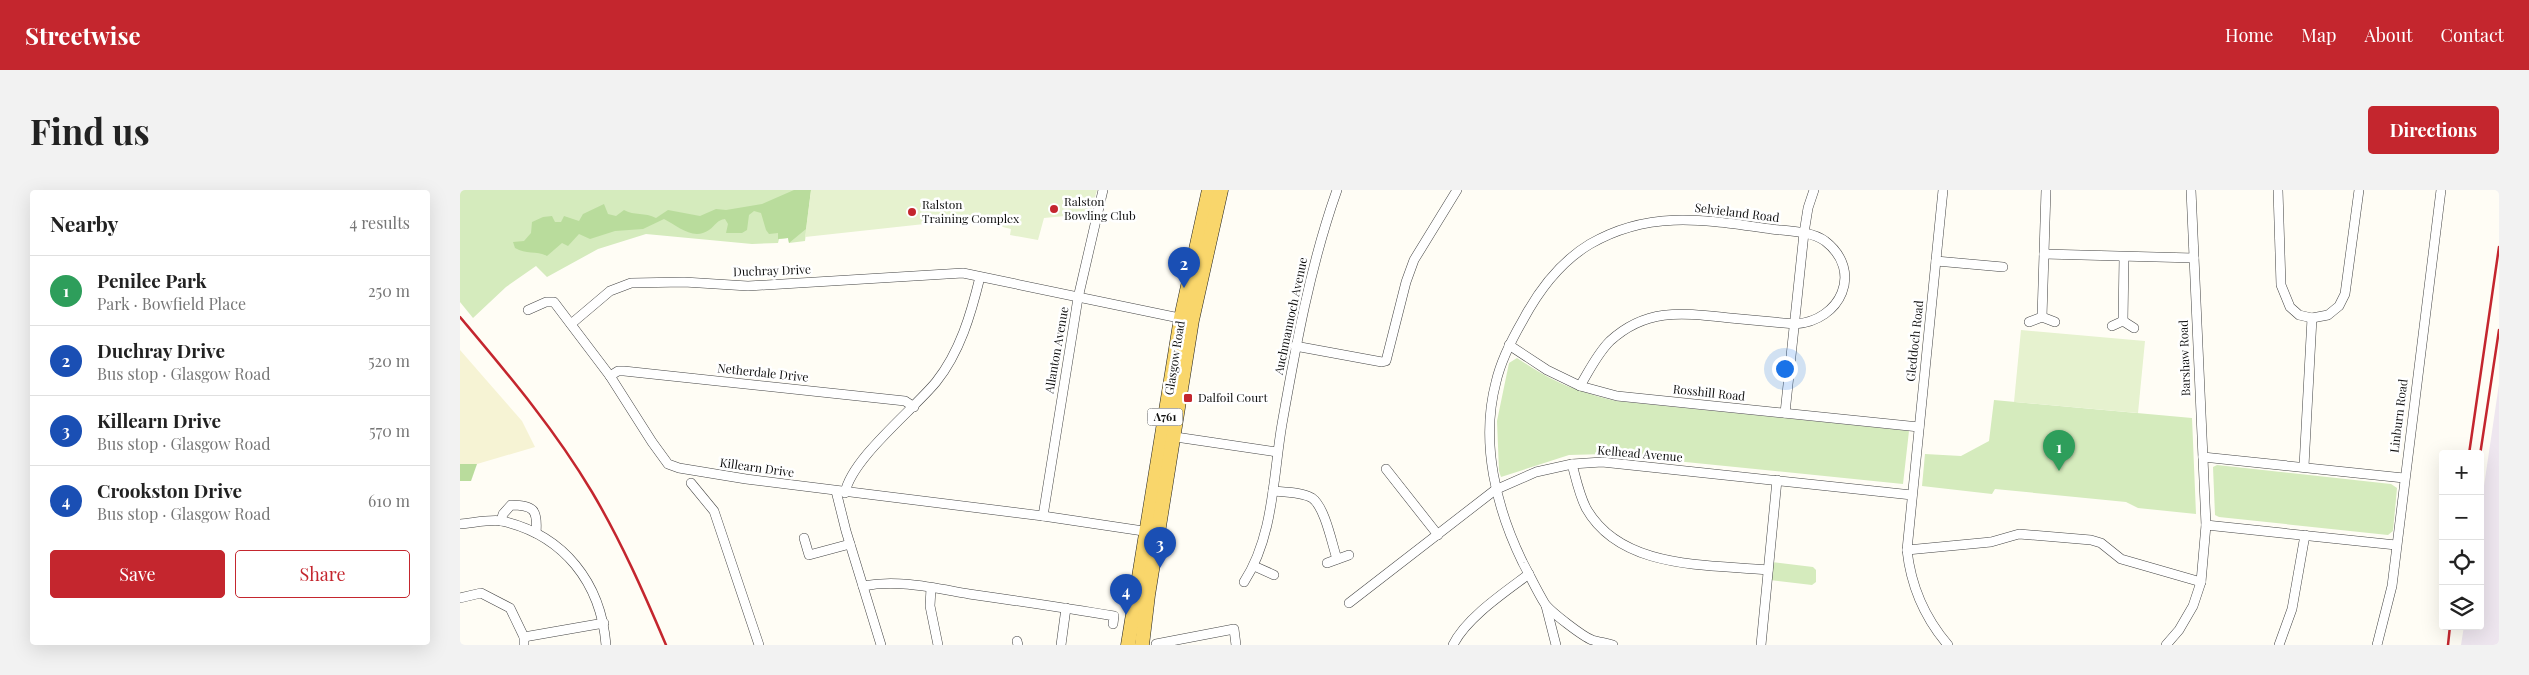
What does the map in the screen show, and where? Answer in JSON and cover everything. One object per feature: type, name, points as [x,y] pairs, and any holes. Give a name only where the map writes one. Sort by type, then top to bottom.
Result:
[{"type":"main road","name":"Glasgow Road","points":[[1128,645],[1152,532],[1209,190]]},
{"type":"main road","name":"Glasgow Road","points":[[1187,319],[1220,190]]},
{"type":"main road","name":"Glasgow Road","points":[[1149,644],[1152,532]]},
{"type":"street","name":"Allanton Avenue","points":[[1042,516],[1078,298],[1103,190]]},
{"type":"street","name":"Auchmannoch Avenue","points":[[1244,582],[1254,566],[1273,491],[1277,452],[1295,346],[1320,244],[1337,190]]},
{"type":"street","points":[[1295,346],[1382,362],[1386,361],[1406,282],[1414,260],[1457,190]]},
{"type":"street","points":[[1785,413],[1804,234],[1808,208],[1814,190]]},
{"type":"street","name":"Gleddoch Road","points":[[1943,190],[1907,550],[1909,568],[1923,610],[1932,626],[1948,645]]},
{"type":"street","points":[[2042,317],[2046,190]]},
{"type":"street","name":"Barshaw Road","points":[[2166,645],[2179,630],[2193,606],[2201,582],[2206,525],[2191,190]]},
{"type":"street","points":[[2278,190],[2282,290],[2290,307],[2299,315],[2312,318],[2328,315],[2339,306],[2345,294],[2359,190]]},
{"type":"street","name":"Linburn Road","points":[[2377,645],[2392,586],[2441,190]]},
{"type":"street","name":"Selvieland Road","points":[[1546,606],[1511,540],[1494,490],[1490,433],[1495,383],[1509,345],[1535,298],[1562,266],[1589,245],[1626,228],[1657,220],[1699,219],[1804,234],[1823,240],[1839,256],[1844,274],[1843,289],[1836,304],[1825,316],[1810,323],[1795,324],[1686,313],[1651,317],[1610,341],[1596,357],[1580,386]]},
{"type":"street","points":[[2044,254],[2194,258]]},
{"type":"street","points":[[2123,321],[2124,257]]},
{"type":"street","points":[[1936,261],[2003,267]]},
{"type":"street","name":"Duchray Drive","points":[[571,324],[610,291],[631,283],[684,282],[748,286],[962,273],[1187,319]]},
{"type":"street","points":[[881,645],[846,531],[841,492],[880,438],[914,407],[937,380],[960,341],[972,310],[980,277]]},
{"type":"street","name":"Killearn Drive","points":[[528,310],[546,302],[554,302],[610,376],[668,464],[679,468],[746,480],[1042,516],[1152,532]]},
{"type":"street","points":[[2028,322],[2042,317],[2055,322]]},
{"type":"street","points":[[2304,466],[2312,318]]},
{"type":"street","points":[[2112,326],[2123,321]]},
{"type":"street","points":[[2123,321],[2134,328]]},
{"type":"street","name":"Rosshill Road","points":[[1509,345],[1548,370],[1580,386],[1618,396],[1919,427]]},
{"type":"street","name":"Netherdale Drive","points":[[610,376],[618,371],[905,401],[914,407]]},
{"type":"street","points":[[1168,435],[1277,452]]},
{"type":"street","points":[[2203,457],[2304,466],[2404,478]]},
{"type":"street","name":"Kelhead Avenue","points":[[1349,604],[1494,490],[1536,472],[1572,464],[1602,462],[1912,495]]},
{"type":"street","points":[[1572,464],[1579,492],[1587,509],[1599,525],[1627,548],[1662,559],[1768,570]]},
{"type":"street","points":[[1386,469],[1438,535]]},
{"type":"street","points":[[1761,645],[1778,480]]},
{"type":"street","points":[[691,483],[714,511],[759,645]]},
{"type":"street","points":[[1273,491],[1312,498],[1318,505],[1337,559]]},
{"type":"street","points":[[501,521],[503,514],[511,506],[523,505],[532,509],[537,517],[536,533]]},
{"type":"street","points":[[460,524],[501,521],[536,533],[568,555],[586,577],[604,623],[606,645]]},
{"type":"street","points":[[2206,525],[2396,545]]},
{"type":"street","points":[[1907,550],[1991,542],[2019,534],[2091,540],[2101,543],[2121,559],[2201,582]]},
{"type":"street","points":[[2279,645],[2292,608],[2304,535]]},
{"type":"street","points":[[804,538],[809,555],[850,544]]},
{"type":"street","points":[[1327,562],[1349,555]]},
{"type":"street","points":[[1254,566],[1274,576]]},
{"type":"street","points":[[1453,645],[1457,637],[1492,602],[1529,574]]},
{"type":"street","points":[[863,586],[882,582],[1066,608],[1114,616],[1113,624]]},
{"type":"street","points":[[931,588],[930,606],[938,645]]},
{"type":"street","points":[[460,598],[481,593],[510,608],[524,641],[604,623]]},
{"type":"street","points":[[1546,606],[1556,645]]},
{"type":"street","points":[[1546,606],[1591,640],[1613,645]]},
{"type":"street","points":[[1060,645],[1066,608]]},
{"type":"street","points":[[1149,644],[1234,629],[1236,645]]},
{"type":"shaded area","points":[[460,350],[522,421],[535,447],[477,464],[460,464]]},
{"type":"shaded area","points":[[2499,384],[2499,645],[2461,645],[2463,630],[2484,630],[2484,486]]},
{"type":"green space","points":[[460,190],[811,190],[805,241],[789,243],[788,238],[779,239],[778,243],[752,244],[646,234],[598,249],[547,277],[536,266],[506,287],[473,318],[460,302]]},
{"type":"green space","points":[[794,190],[811,190],[806,229],[789,243],[788,238],[778,239],[778,233],[769,234],[761,213],[754,211],[749,215],[747,230],[742,233],[726,233],[728,224],[725,219],[709,230],[697,234],[686,231],[664,219],[643,229],[615,231],[590,239],[579,234],[568,246],[562,243],[547,256],[519,250],[515,248],[513,242],[524,241],[531,233],[532,222],[543,217],[552,216],[555,222],[561,222],[564,216],[579,221],[583,214],[604,204],[608,214],[616,216],[624,210],[656,218],[668,210],[700,216],[716,209],[726,210],[762,204]]},
{"type":"green space","name":"Ralston Training Complex","points":[[811,190],[1097,190],[1088,222],[1065,216],[1044,218],[1038,240],[1010,235],[1011,229],[978,221],[961,220],[805,237]]},
{"type":"green space","points":[[2021,330],[2145,341],[2138,413],[2014,402]]},
{"type":"green space","points":[[1517,358],[1564,385],[1616,401],[1909,431],[1903,484],[1606,454],[1569,455],[1501,477],[1499,471],[1497,421],[1509,363]]},
{"type":"green space","points":[[1994,400],[2192,418],[2196,514],[2138,508],[2126,502],[1995,489],[1992,494],[1922,486],[1925,454],[1961,456],[1989,441]]},
{"type":"green space","points":[[460,464],[477,464],[471,481],[460,481]]},
{"type":"green space","points":[[2217,465],[2391,484],[2397,488],[2393,531],[2388,535],[2219,517],[2215,515],[2213,467]]},
{"type":"green space","points":[[1772,562],[1813,567],[1816,570],[1816,582],[1812,585],[1770,580]]},
{"type":"railway","points":[[2470,450],[2499,247]]},
{"type":"railway","points":[[460,317],[529,402],[577,468],[603,511],[622,548],[666,645]]},
{"type":"railway","points":[[2481,450],[2499,330]]},
{"type":"railway","points":[[2448,645],[2450,630]]},
{"type":"place","name":"Ralston Bowling Club","points":[[1054,209]]},
{"type":"place","name":"Ralston Training Complex","points":[[912,212]]},
{"type":"place","name":"Duchray Drive","points":[[1184,288]]},
{"type":"place","name":"Dalfoil Court","points":[[1188,398]]},
{"type":"place","name":"Penilee Park","points":[[2059,471]]},
{"type":"place","name":"Killearn Drive","points":[[1160,568]]},
{"type":"place","name":"Crookston Drive","points":[[1126,615]]}]
